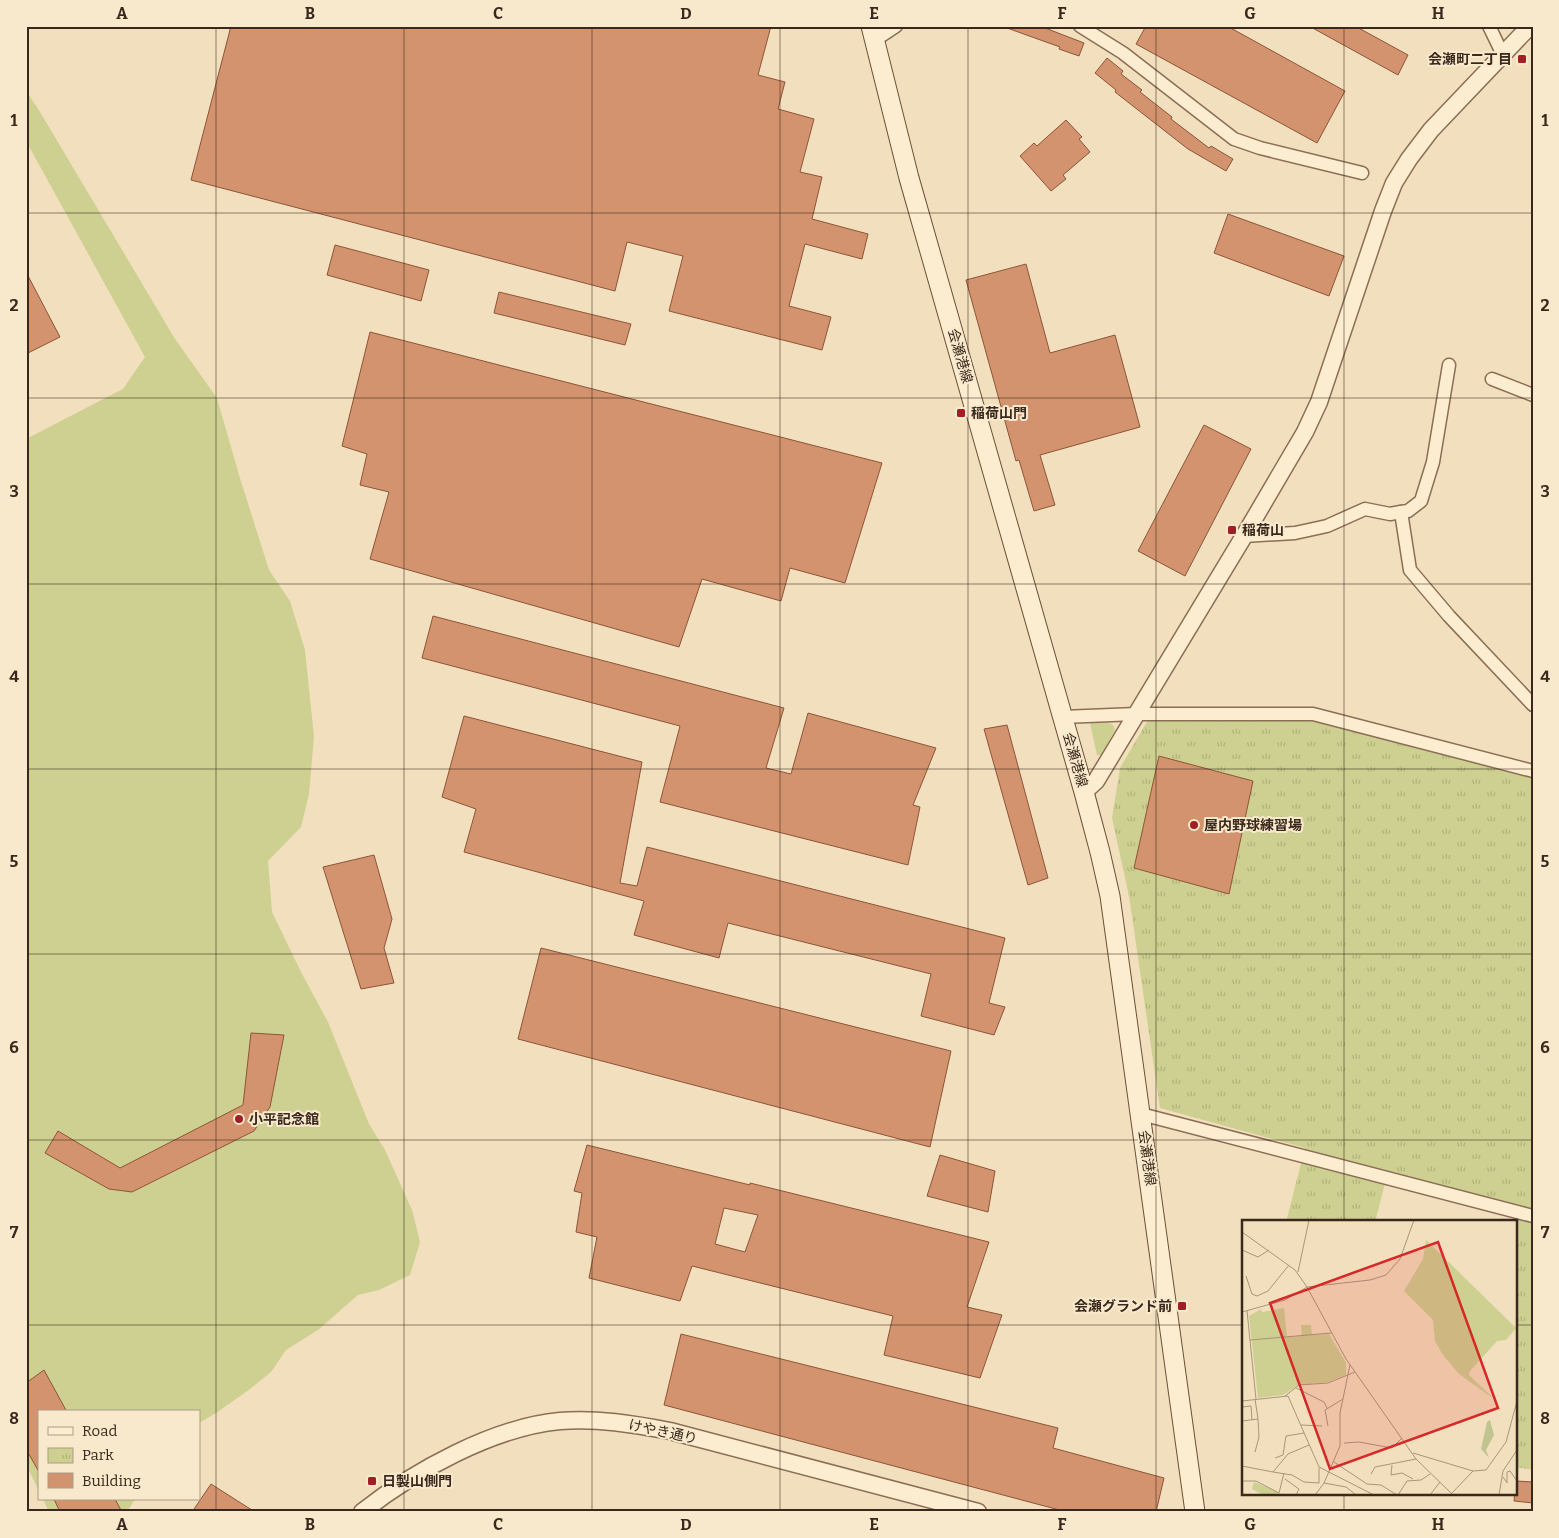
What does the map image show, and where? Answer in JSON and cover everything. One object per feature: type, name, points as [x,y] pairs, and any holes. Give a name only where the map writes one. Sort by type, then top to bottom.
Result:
[{"type":"main road","name":"会瀬港線","points":[[873,33],[909,178],[1084,792],[1110,896],[1195,1512]]},
{"type":"street","points":[[873,33],[896,26]]},
{"type":"street","points":[[1080,26],[1123,53],[1234,140],[1362,173]]},
{"type":"street","points":[[1489,26],[1502,55]]},
{"type":"street","points":[[1084,792],[1096,782],[1305,432],[1319,402],[1394,183],[1431,130],[1530,26]]},
{"type":"street","points":[[1244,536],[1295,533],[1327,526],[1365,510],[1390,514],[1401,512],[1408,510],[1421,501],[1433,462],[1449,365]]},
{"type":"street","points":[[1492,380],[1533,396]]},
{"type":"street","points":[[1401,512],[1410,570],[1448,616],[1533,705]]},
{"type":"street","points":[[1062,717],[1136,714],[1313,714],[1533,771]]},
{"type":"street","points":[[1141,1114],[1533,1216]]},
{"type":"street","name":"けやき通り","points":[[362,1512],[382,1496],[407,1481],[480,1442],[524,1428],[559,1421],[595,1420],[634,1424],[670,1431],[978,1512]]},
{"type":"green space","points":[[26,94],[29,95],[40,112],[175,339],[217,398],[269,570],[290,601],[305,650],[314,737],[309,794],[301,827],[268,861],[272,912],[328,1022],[369,1124],[385,1150],[412,1210],[420,1242],[410,1275],[379,1290],[358,1295],[318,1330],[286,1350],[271,1372],[250,1389],[200,1422],[200,1410],[38,1410],[38,1489],[26,1464],[26,439],[123,389],[145,357],[26,141]]},
{"type":"green space","points":[[1148,720],[1314,721],[1533,778],[1533,1470],[1516,1467],[1516,1220],[1514,1220],[1517,1208],[1388,1172],[1376,1220],[1287,1220],[1305,1148],[1160,1108],[1129,896],[1112,818],[1120,768]]},
{"type":"green space","points":[[1090,723],[1109,723],[1113,725],[1115,730],[1101,755],[1097,755]]},
{"type":"green space","points":[[43,1500],[134,1500],[127,1512],[49,1512]]},
{"type":"building","points":[[231,26],[771,26],[758,75],[785,82],[778,109],[814,119],[800,172],[822,177],[812,219],[868,234],[862,259],[805,244],[789,306],[831,317],[822,350],[669,311],[683,256],[627,242],[615,291],[191,180]]},
{"type":"building","points":[[1007,26],[1040,26],[1084,43],[1079,56],[1059,49],[1060,47],[1007,28]]},
{"type":"building","points":[[1146,26],[1227,26],[1345,91],[1317,143],[1136,44]]},
{"type":"building","points":[[1309,26],[1355,26],[1408,55],[1398,75]]},
{"type":"building","points":[[1107,58],[1123,71],[1121,74],[1142,90],[1140,92],[1172,117],[1171,119],[1209,148],[1211,146],[1233,159],[1226,171],[1188,149],[1115,92],[1116,90],[1095,73]]},
{"type":"building","points":[[1066,120],[1082,137],[1079,139],[1090,152],[1063,175],[1066,179],[1051,191],[1020,156],[1034,143],[1037,146]]},
{"type":"building","points":[[1228,214],[1344,256],[1329,296],[1214,253]]},
{"type":"building","points":[[335,245],[429,270],[421,301],[327,275]]},
{"type":"building","points":[[1026,264],[1050,353],[1115,335],[1140,427],[1040,455],[1055,505],[1034,511],[1019,460],[1016,461],[966,280]]},
{"type":"building","points":[[26,272],[60,337],[26,354]]},
{"type":"building","points":[[499,292],[631,324],[625,345],[494,313]]},
{"type":"building","points":[[370,332],[882,463],[845,583],[790,568],[781,601],[702,579],[679,647],[370,559],[389,492],[360,485],[367,454],[342,446]]},
{"type":"building","points":[[1204,425],[1251,449],[1185,576],[1138,551]]},
{"type":"building","points":[[433,616],[784,708],[766,768],[791,774],[808,713],[936,748],[913,805],[920,807],[908,865],[660,802],[680,726],[422,658]]},
{"type":"building","points":[[464,716],[642,762],[620,883],[637,886],[647,847],[1005,938],[989,1003],[1005,1007],[994,1035],[921,1016],[931,974],[728,923],[719,958],[634,935],[644,901],[464,852],[476,809],[442,797]]},
{"type":"building","points":[[1007,725],[1048,878],[1028,885],[984,729]]},
{"type":"building","name":"屋内野球練習場","points":[[1159,756],[1253,781],[1229,894],[1134,868]]},
{"type":"building","points":[[374,855],[392,919],[384,948],[394,983],[361,989],[323,867]]},
{"type":"building","points":[[541,948],[951,1051],[930,1147],[518,1039]]},
{"type":"building","name":"小平記念館","points":[[251,1033],[284,1035],[270,1107],[254,1131],[132,1192],[109,1189],[45,1153],[58,1131],[120,1168],[243,1105]]},
{"type":"building","points":[[587,1145],[989,1242],[967,1307],[1002,1315],[980,1378],[884,1355],[893,1316],[692,1266],[680,1301],[589,1278],[597,1237],[576,1232],[582,1193],[574,1191]],"holes":[[[724,1208],[758,1215],[745,1252],[715,1244]]]},
{"type":"building","points":[[940,1155],[995,1171],[988,1212],[927,1196]]},
{"type":"building","points":[[681,1334],[1058,1428],[1053,1448],[1164,1478],[1156,1512],[1067,1512],[664,1405]]},
{"type":"building","points":[[44,1370],[66,1410],[38,1410],[38,1470],[26,1449],[26,1383]]},
{"type":"building","points":[[1516,1481],[1533,1482],[1533,1503],[1514,1501]]},
{"type":"building","points":[[211,1484],[255,1512],[192,1512]]},
{"type":"building","points":[[54,1500],[116,1500],[122,1512],[60,1512]]},
{"type":"place","name":"会瀬町二丁目","points":[[1522,59]]},
{"type":"place","name":"稲荷山門","points":[[961,413]]},
{"type":"place","name":"稲荷山","points":[[1232,530]]},
{"type":"place","name":"屋内野球練習場","points":[[1194,825]]},
{"type":"place","name":"小平記念館","points":[[239,1119]]},
{"type":"place","name":"会瀬グランド前","points":[[1182,1306]]},
{"type":"place","name":"日製山側門","points":[[372,1481]]}]
